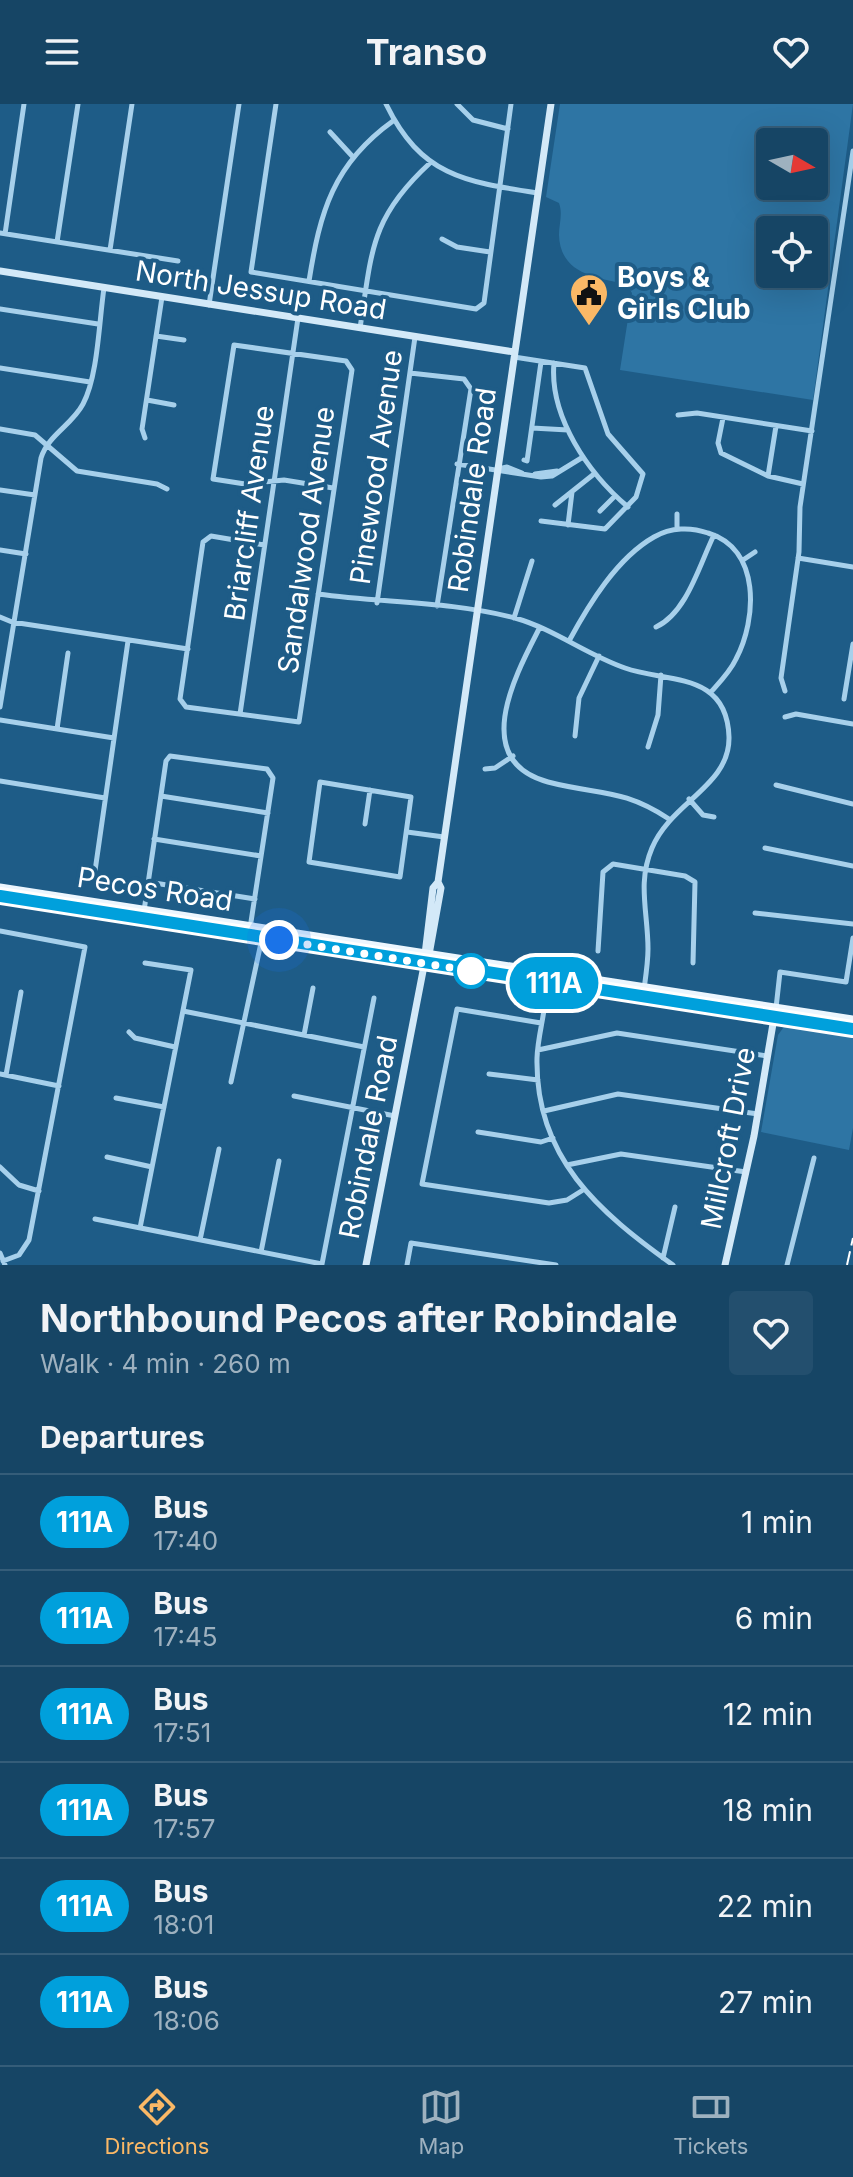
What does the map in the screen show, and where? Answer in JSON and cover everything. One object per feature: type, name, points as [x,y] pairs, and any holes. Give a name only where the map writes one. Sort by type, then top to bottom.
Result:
[{"type":"main road","name":"Pecos Road","points":[[0,887],[250,931],[352,943],[425,961],[545,972],[643,992],[775,1012]]},
{"type":"main road","name":"Pecos Road","points":[[0,896],[144,914]]},
{"type":"main road","name":"Pecos Road","points":[[263,933],[329,948],[547,982],[731,1001],[853,1029]]},
{"type":"main road","points":[[329,948],[351,946],[352,943]]},
{"type":"main road","points":[[775,1012],[853,1019]]},
{"type":"street","points":[[24,104],[3,233],[178,261]]},
{"type":"street","points":[[57,242],[78,104]]},
{"type":"street","points":[[110,250],[132,104]]},
{"type":"street","points":[[209,305],[239,104]]},
{"type":"street","points":[[276,104],[251,272],[481,308],[511,104]]},
{"type":"street","points":[[386,104],[393,121],[408,142],[430,163],[462,179],[538,193]]},
{"type":"street","points":[[457,104],[473,120],[508,129]]},
{"type":"street","name":"Robindale Road","points":[[366,1265],[441,888],[438,882],[444,837],[551,104]]},
{"type":"street","points":[[309,281],[321,216],[334,187],[353,157],[393,121]]},
{"type":"street","points":[[330,132],[353,157]]},
{"type":"street","points":[[785,691],[781,678],[798,558],[803,484],[853,151]]},
{"type":"street","points":[[360,328],[373,246],[383,217],[404,187],[430,163]]},
{"type":"street","points":[[442,239],[457,247],[490,252]]},
{"type":"street","name":"North Jessup Road","points":[[0,271],[514,354]]},
{"type":"street","points":[[0,707],[12,622],[46,444],[78,412],[90,382],[104,288]]},
{"type":"street","points":[[145,438],[142,429],[162,297]]},
{"type":"street","points":[[0,309],[98,324]]},
{"type":"street","name":"Briarcliff Avenue","points":[[240,714],[298,318]]},
{"type":"street","points":[[156,336],[184,340]]},
{"type":"street","name":"Pinewood Avenue","points":[[377,603],[415,337]]},
{"type":"street","points":[[292,354],[234,345],[213,479],[245,484],[274,480],[333,488]]},
{"type":"street","name":"Sandalwood Avenue","points":[[240,714],[299,722],[352,370],[350,363],[292,354]]},
{"type":"street","points":[[514,354],[588,371],[608,434],[643,474],[636,497],[605,529],[541,521]]},
{"type":"street","points":[[524,460],[527,461],[541,362]]},
{"type":"street","points":[[554,363],[553,374],[568,430],[594,474],[628,507]]},
{"type":"street","points":[[0,368],[90,382]]},
{"type":"street","points":[[410,373],[469,383],[437,606]]},
{"type":"street","points":[[147,400],[174,405]]},
{"type":"street","points":[[678,415],[689,412],[812,431]]},
{"type":"street","points":[[723,418],[718,450],[768,476],[803,484]]},
{"type":"street","points":[[768,476],[776,426]]},
{"type":"street","points":[[532,428],[568,430]]},
{"type":"street","points":[[0,429],[35,435],[77,471],[157,484],[167,489]]},
{"type":"street","points":[[457,464],[497,469],[507,467],[547,477],[583,457]]},
{"type":"street","points":[[555,505],[594,474]]},
{"type":"street","points":[[0,490],[35,495]]},
{"type":"street","points":[[568,525],[572,492]]},
{"type":"street","points":[[600,511],[615,496]]},
{"type":"street","points":[[677,514],[677,529]]},
{"type":"street","points":[[569,641],[596,596],[654,537],[677,529],[714,535],[743,560],[751,587],[746,633],[735,662],[710,693]]},
{"type":"street","points":[[656,627],[666,622],[682,601],[714,535]]},
{"type":"street","points":[[240,714],[181,704],[188,649],[206,537],[264,545]]},
{"type":"street","points":[[0,550],[26,554]]},
{"type":"street","points":[[743,560],[755,552]]},
{"type":"street","points":[[798,558],[853,567]]},
{"type":"street","points":[[514,618],[532,561]]},
{"type":"street","points":[[318,594],[377,603],[403,601],[514,618],[633,671],[681,677],[710,693],[726,721],[728,751],[711,783],[669,819],[653,846],[645,871],[643,907],[648,949],[643,992]]},
{"type":"street","points":[[0,617],[12,622],[188,649]]},
{"type":"street","points":[[540,627],[507,696],[503,729],[513,756],[521,767],[541,780],[626,795],[669,819]]},
{"type":"street","points":[[94,878],[128,641]]},
{"type":"street","points":[[844,699],[853,644]]},
{"type":"street","points":[[57,729],[68,653]]},
{"type":"street","points":[[575,736],[579,698],[599,656]]},
{"type":"street","points":[[648,747],[658,715],[661,675]]},
{"type":"street","points":[[785,717],[796,714],[853,724]]},
{"type":"street","points":[[0,720],[114,738]]},
{"type":"street","points":[[144,914],[170,756],[255,767],[271,773],[250,931]]},
{"type":"street","points":[[485,769],[495,768],[513,756]]},
{"type":"street","points":[[0,781],[105,798]]},
{"type":"street","points":[[320,782],[411,797],[407,832],[400,877],[309,862],[320,782]]},
{"type":"street","points":[[776,785],[853,804]]},
{"type":"street","points":[[365,824],[370,790]]},
{"type":"street","points":[[161,796],[268,813]]},
{"type":"street","points":[[689,799],[703,815],[714,817]]},
{"type":"street","points":[[407,832],[444,837]]},
{"type":"street","points":[[154,839],[261,856]]},
{"type":"street","points":[[765,848],[853,866]]},
{"type":"street","points":[[598,951],[606,867],[613,864],[685,876],[695,882],[693,963]]},
{"type":"street","points":[[148,882],[255,899]]},
{"type":"street","points":[[755,913],[853,924]]},
{"type":"street","points":[[0,931],[85,947],[26,1248],[4,1263],[0,1253]]},
{"type":"street","points":[[231,1082],[263,933]]},
{"type":"street","name":"Millcroft Drive","points":[[725,1265],[758,1114],[780,972],[846,982],[853,938]]},
{"type":"street","points":[[140,1228],[191,970],[145,963]]},
{"type":"street","points":[[545,972],[547,982],[538,1050],[538,1080],[553,1138],[583,1190],[607,1217],[673,1265]]},
{"type":"street","points":[[304,1035],[313,988]]},
{"type":"street","points":[[21,992],[3,1075],[59,1086]]},
{"type":"street","points":[[95,1219],[322,1264],[374,998]]},
{"type":"street","points":[[541,1023],[457,1009],[422,1184],[549,1203],[567,1200],[583,1190]]},
{"type":"street","points":[[183,1011],[364,1047]]},
{"type":"street","points":[[129,1032],[135,1038],[175,1047]]},
{"type":"street","points":[[538,1050],[617,1033],[767,1056]]},
{"type":"street","points":[[489,1074],[538,1080]]},
{"type":"street","points":[[544,1111],[618,1094],[758,1114]]},
{"type":"street","points":[[294,1096],[395,1116]]},
{"type":"street","points":[[116,1098],[164,1107]]},
{"type":"street","points":[[478,1132],[541,1142],[553,1138]]},
{"type":"street","points":[[200,1240],[219,1149]]},
{"type":"street","points":[[567,1165],[621,1154],[746,1172]]},
{"type":"street","points":[[107,1157],[152,1167]]},
{"type":"street","points":[[787,1265],[814,1158]]},
{"type":"street","points":[[261,1252],[279,1161]]},
{"type":"street","points":[[0,1167],[19,1185],[39,1191]]},
{"type":"street","points":[[663,1258],[675,1207]]},
{"type":"street","points":[[407,1265],[411,1243],[556,1265]]},
{"type":"shaded area","points":[[560,104],[853,104],[813,400],[620,370],[632,293],[626,284],[582,272],[566,258],[559,235],[559,203],[546,197]]},
{"type":"shaded area","points":[[786,1024],[853,1035],[853,1128],[849,1150],[761,1132],[778,1035]]},
{"type":"railway","points":[[847,1265],[853,1238]]},
{"type":"bus line","name":"111A","points":[[0,896],[853,1029]]},
{"type":"place","name":"Boys & Girls Club","points":[[589,327]]},
{"type":"route","points":[[279,940],[471,971]]}]
